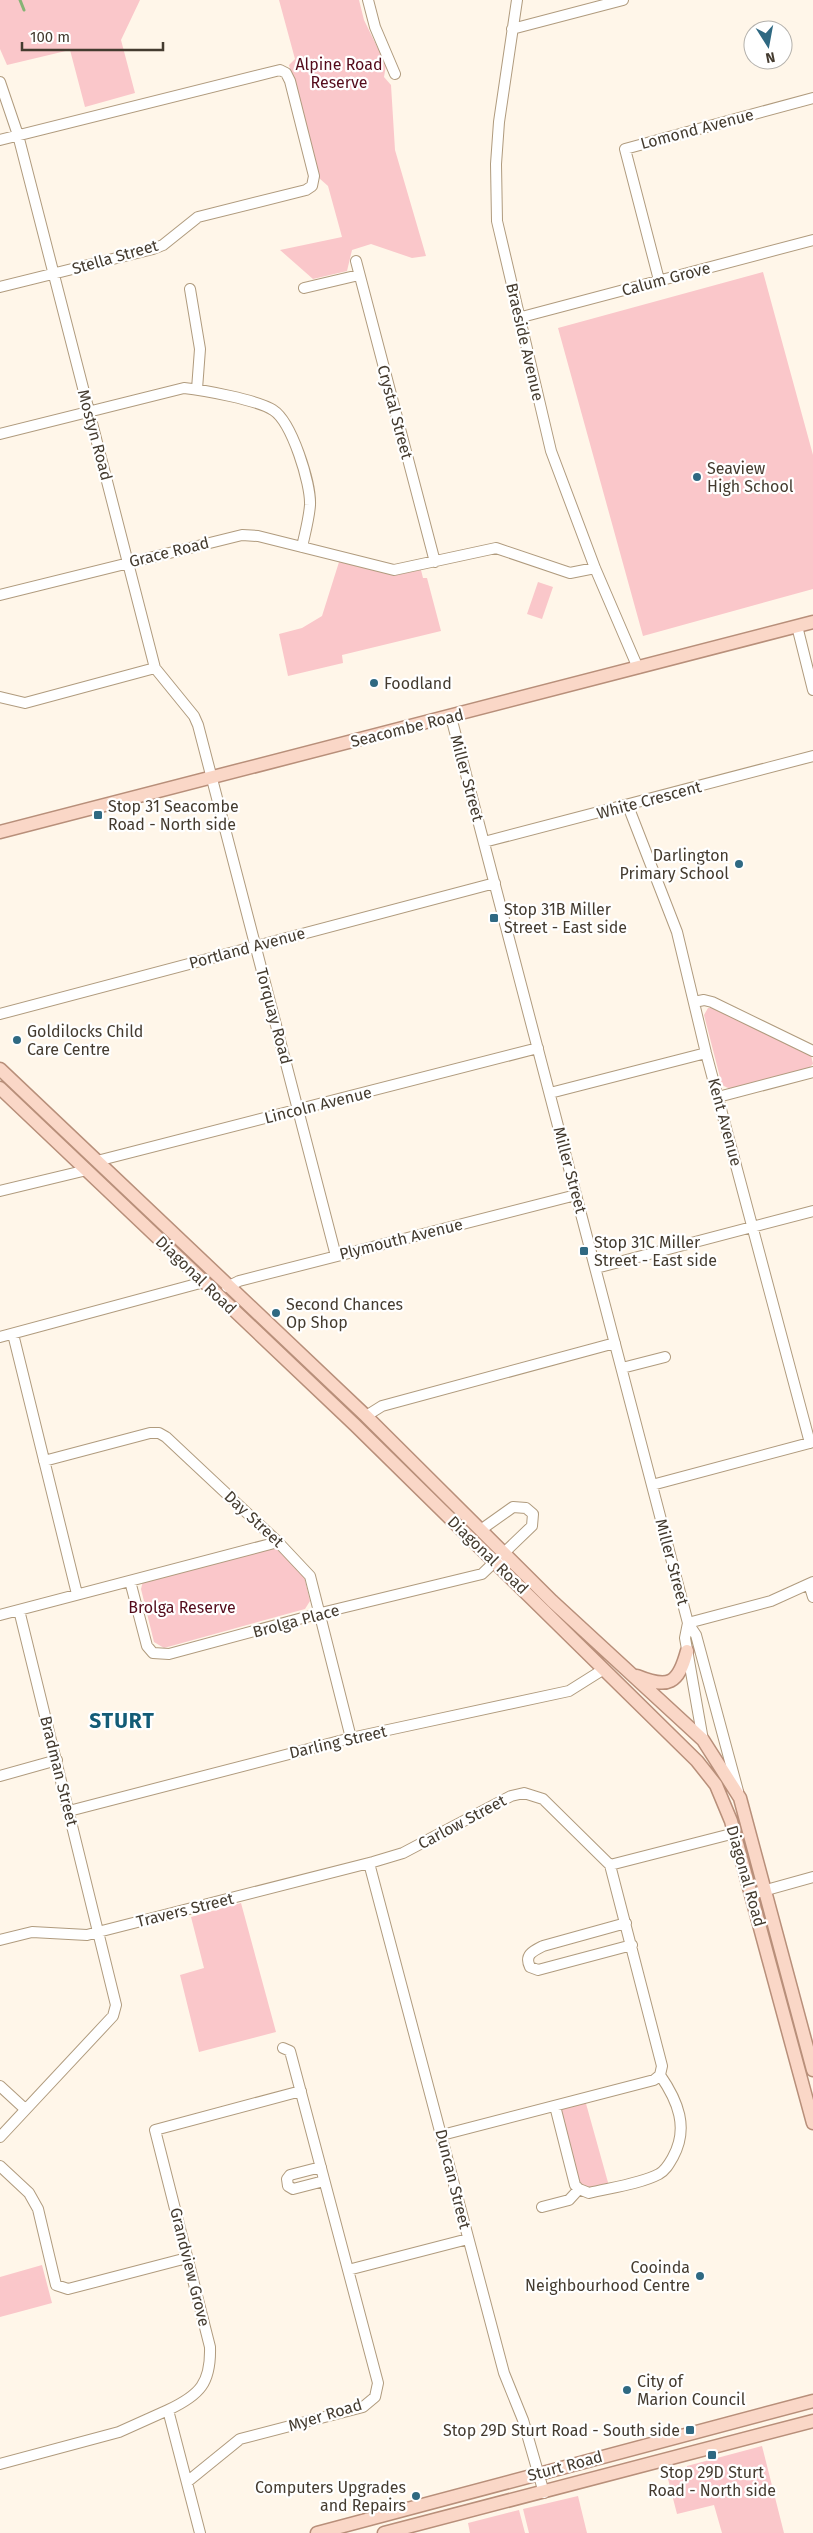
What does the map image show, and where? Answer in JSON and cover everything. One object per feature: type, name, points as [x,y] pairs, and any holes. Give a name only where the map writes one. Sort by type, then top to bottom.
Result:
[{"type":"main road","name":"Seacombe Road","points":[[0,832],[813,622]]},
{"type":"main road","name":"Diagonal Road","points":[[0,1069],[98,1161],[209,1279],[355,1425],[680,1743],[716,1785],[725,1802],[735,1834],[813,2123]]},
{"type":"main road","name":"Diagonal Road","points":[[0,1088],[87,1170],[209,1279],[228,1287],[366,1416],[482,1529],[552,1601],[703,1740],[740,1798],[813,2070]]},
{"type":"main road","points":[[87,1170],[98,1161]]},
{"type":"main road","points":[[355,1425],[366,1416]]},
{"type":"main road","points":[[633,1674],[651,1681],[672,1681],[678,1677],[687,1652]]},
{"type":"main road","points":[[604,1669],[614,1658]]},
{"type":"main road","points":[[703,1740],[716,1785]]},
{"type":"main road","name":"Sturt Road","points":[[317,2533],[813,2401]]},
{"type":"main road","name":"Sturt Road","points":[[384,2533],[544,2493],[813,2421]]},
{"type":"street","points":[[368,0],[375,27],[395,74]]},
{"type":"street","name":"Braeside Avenue","points":[[517,0],[499,122],[496,206],[518,318],[551,451],[595,568],[638,668]]},
{"type":"street","points":[[512,29],[623,0]]},
{"type":"street","name":"Stella Street","points":[[0,287],[159,247],[198,217],[309,188],[313,184],[314,176],[288,77],[280,70],[18,135]]},
{"type":"street","name":"Mostyn Road","points":[[0,82],[18,135],[155,668],[194,716],[212,776]]},
{"type":"street","name":"Lomond Avenue","points":[[659,280],[625,149],[813,98]]},
{"type":"street","points":[[0,140],[18,135]]},
{"type":"street","name":"Calum Grove","points":[[518,318],[813,240]]},
{"type":"street","name":"Crystal Street","points":[[356,261],[435,562]]},
{"type":"street","points":[[304,288],[359,275]]},
{"type":"street","points":[[190,289],[200,349],[198,389]]},
{"type":"street","points":[[0,434],[184,388],[198,389],[266,406],[282,418],[296,449],[309,493],[309,516],[302,547]]},
{"type":"street","name":"Grace Road","points":[[0,595],[242,535],[258,536],[394,570],[496,548],[570,573],[595,568]]},
{"type":"street","points":[[798,626],[813,690]]},
{"type":"street","points":[[0,696],[25,703],[155,668]]},
{"type":"street","name":"Miller Street","points":[[451,717],[688,1623],[696,1635],[740,1798]]},
{"type":"street","name":"White Crescent","points":[[484,842],[628,806],[813,756]]},
{"type":"street","name":"Torquay Road","points":[[212,776],[336,1256]]},
{"type":"street","name":"Kent Avenue","points":[[628,806],[678,932],[706,1053],[811,1443]]},
{"type":"street","name":"Portland Avenue","points":[[0,1014],[495,883]]},
{"type":"street","points":[[694,1002],[704,1000],[712,1002],[813,1051]]},
{"type":"street","name":"Lincoln Avenue","points":[[98,1161],[538,1048]]},
{"type":"street","points":[[550,1093],[706,1053]]},
{"type":"street","points":[[718,1097],[813,1072]]},
{"type":"street","points":[[0,1191],[87,1170]]},
{"type":"street","name":"Plymouth Avenue","points":[[228,1287],[239,1281],[576,1195]]},
{"type":"street","points":[[596,1268],[813,1211]]},
{"type":"street","points":[[0,1337],[209,1279]]},
{"type":"street","points":[[13,1334],[77,1594]]},
{"type":"street","points":[[366,1416],[382,1406],[615,1343]]},
{"type":"street","points":[[622,1368],[665,1358]]},
{"type":"street","name":"Day Street","points":[[44,1461],[150,1433],[159,1433],[166,1437],[278,1542],[310,1576],[351,1738]]},
{"type":"street","points":[[652,1485],[811,1443]]},
{"type":"street","name":"Diagonal Road","points":[[482,1529],[513,1507],[526,1508],[533,1514],[532,1526],[505,1552]]},
{"type":"street","points":[[0,1615],[278,1542]]},
{"type":"street","name":"Brolga Place","points":[[130,1581],[146,1646],[154,1653],[169,1654],[320,1613],[482,1574],[505,1552]]},
{"type":"street","points":[[688,1623],[771,1601],[811,1583],[813,1597]]},
{"type":"street","name":"Bradman Street","points":[[0,2137],[113,2016],[116,2004],[19,1610]]},
{"type":"street","name":"Miller Street","points":[[688,1623],[685,1638],[703,1740]]},
{"type":"street","name":"Darling Street","points":[[69,1811],[351,1738],[570,1691],[604,1669]]},
{"type":"street","points":[[0,1776],[57,1760]]},
{"type":"street","name":"Carlow Street","points":[[369,1863],[403,1853],[512,1796],[524,1793],[543,1799],[610,1865]]},
{"type":"street","points":[[442,2135],[654,2080],[660,2075],[662,2066],[610,1865],[735,1834]]},
{"type":"street","name":"Travers Street","points":[[0,1940],[32,1932],[87,1935],[369,1863]]},
{"type":"street","name":"Duncan Street","points":[[369,1863],[504,2373],[523,2420],[544,2493]]},
{"type":"street","points":[[752,1894],[813,1877]]},
{"type":"street","points":[[626,1923],[543,1946],[533,1951],[528,1956],[527,1962],[530,1967],[538,1970],[632,1945]]},
{"type":"street","name":"Myer Road","points":[[187,2482],[240,2440],[363,2407],[375,2397],[378,2382],[290,2052],[283,2048]]},
{"type":"street","points":[[555,2106],[575,2186],[578,2190],[588,2193],[650,2177],[667,2168],[680,2143],[682,2130],[673,2094],[660,2075]]},
{"type":"street","points":[[0,2086],[25,2110]]},
{"type":"street","name":"Grandview Grove","points":[[0,2464],[119,2432],[186,2402],[200,2390],[208,2377],[210,2347],[154,2130],[301,2091]]},
{"type":"street","points":[[0,2166],[29,2193],[38,2210],[56,2285],[68,2289],[187,2258]]},
{"type":"street","points":[[321,2167],[290,2175],[287,2179],[288,2186],[293,2189],[324,2181]]},
{"type":"street","points":[[542,2208],[569,2200],[578,2190]]},
{"type":"street","points":[[348,2270],[468,2239]]},
{"type":"street","points":[[168,2410],[200,2533]]},
{"type":"green space","points":[[0,0],[140,0],[121,40],[135,93],[85,107],[70,50],[7,65],[0,49]]},
{"type":"green space","name":"Alpine Road Reserve","points":[[279,0],[359,0],[364,20],[386,65],[384,77],[391,85],[395,150],[426,256],[412,258],[371,244],[352,250],[347,271],[313,279],[280,250],[342,237],[328,186],[319,178],[289,65],[295,59]]},
{"type":"green space","name":"Seaview High School","points":[[763,272],[813,455],[813,589],[643,636],[558,328]]},
{"type":"green space","points":[[339,562],[396,575],[421,570],[423,578],[427,578],[441,631],[342,655],[343,663],[288,676],[279,634],[302,628],[322,616]]},
{"type":"green space","points":[[538,582],[553,587],[542,619],[527,614]]},
{"type":"green space","points":[[708,1008],[712,1008],[811,1055],[813,1064],[809,1068],[730,1089],[722,1085],[704,1015]]},
{"type":"green space","name":"Brolga Reserve","points":[[273,1548],[278,1550],[304,1576],[310,1601],[305,1609],[164,1648],[154,1642],[141,1589],[143,1581]]},
{"type":"green space","points":[[241,1903],[276,2032],[199,2052],[180,1975],[204,1968],[191,1917]]},
{"type":"green space","points":[[585,2100],[609,2186],[589,2190],[580,2188],[557,2107]]},
{"type":"green space","points":[[42,2265],[52,2303],[0,2317],[0,2277]]},
{"type":"green space","points":[[762,2446],[784,2533],[722,2533],[714,2505],[677,2514],[667,2475],[687,2469],[687,2466]]},
{"type":"green space","points":[[578,2496],[587,2533],[529,2533],[523,2509]]},
{"type":"green space","points":[[519,2510],[525,2533],[470,2533],[468,2523]]},
{"type":"waterway","points":[[20,0],[24,10]]},
{"type":"place","name":"Seaview High School","points":[[697,477]]},
{"type":"place","name":"Foodland","points":[[374,683]]},
{"type":"place","name":"Stop 31 Seacombe Road - North side","points":[[98,815]]},
{"type":"place","name":"Darlington Primary School","points":[[739,864]]},
{"type":"place","name":"Stop 31B Miller Street - East side","points":[[494,918]]},
{"type":"place","name":"Goldilocks Child Care Centre","points":[[17,1040]]},
{"type":"place","name":"Stop 31C Miller Street - East side","points":[[584,1251]]},
{"type":"place","name":"Second Chances Op Shop","points":[[276,1313]]},
{"type":"place","name":"Cooinda Neighbourhood Centre","points":[[700,2276]]},
{"type":"place","name":"City of Marion Council","points":[[627,2390]]},
{"type":"place","name":"Stop 29D Sturt Road - South side","points":[[690,2430]]},
{"type":"place","name":"Stop 29D Sturt Road - North side","points":[[712,2455]]},
{"type":"place","name":"Computers Upgrades and Repairs","points":[[416,2496]]},
{"type":"district","name":"STURT","points":[[122,1721]]}]
